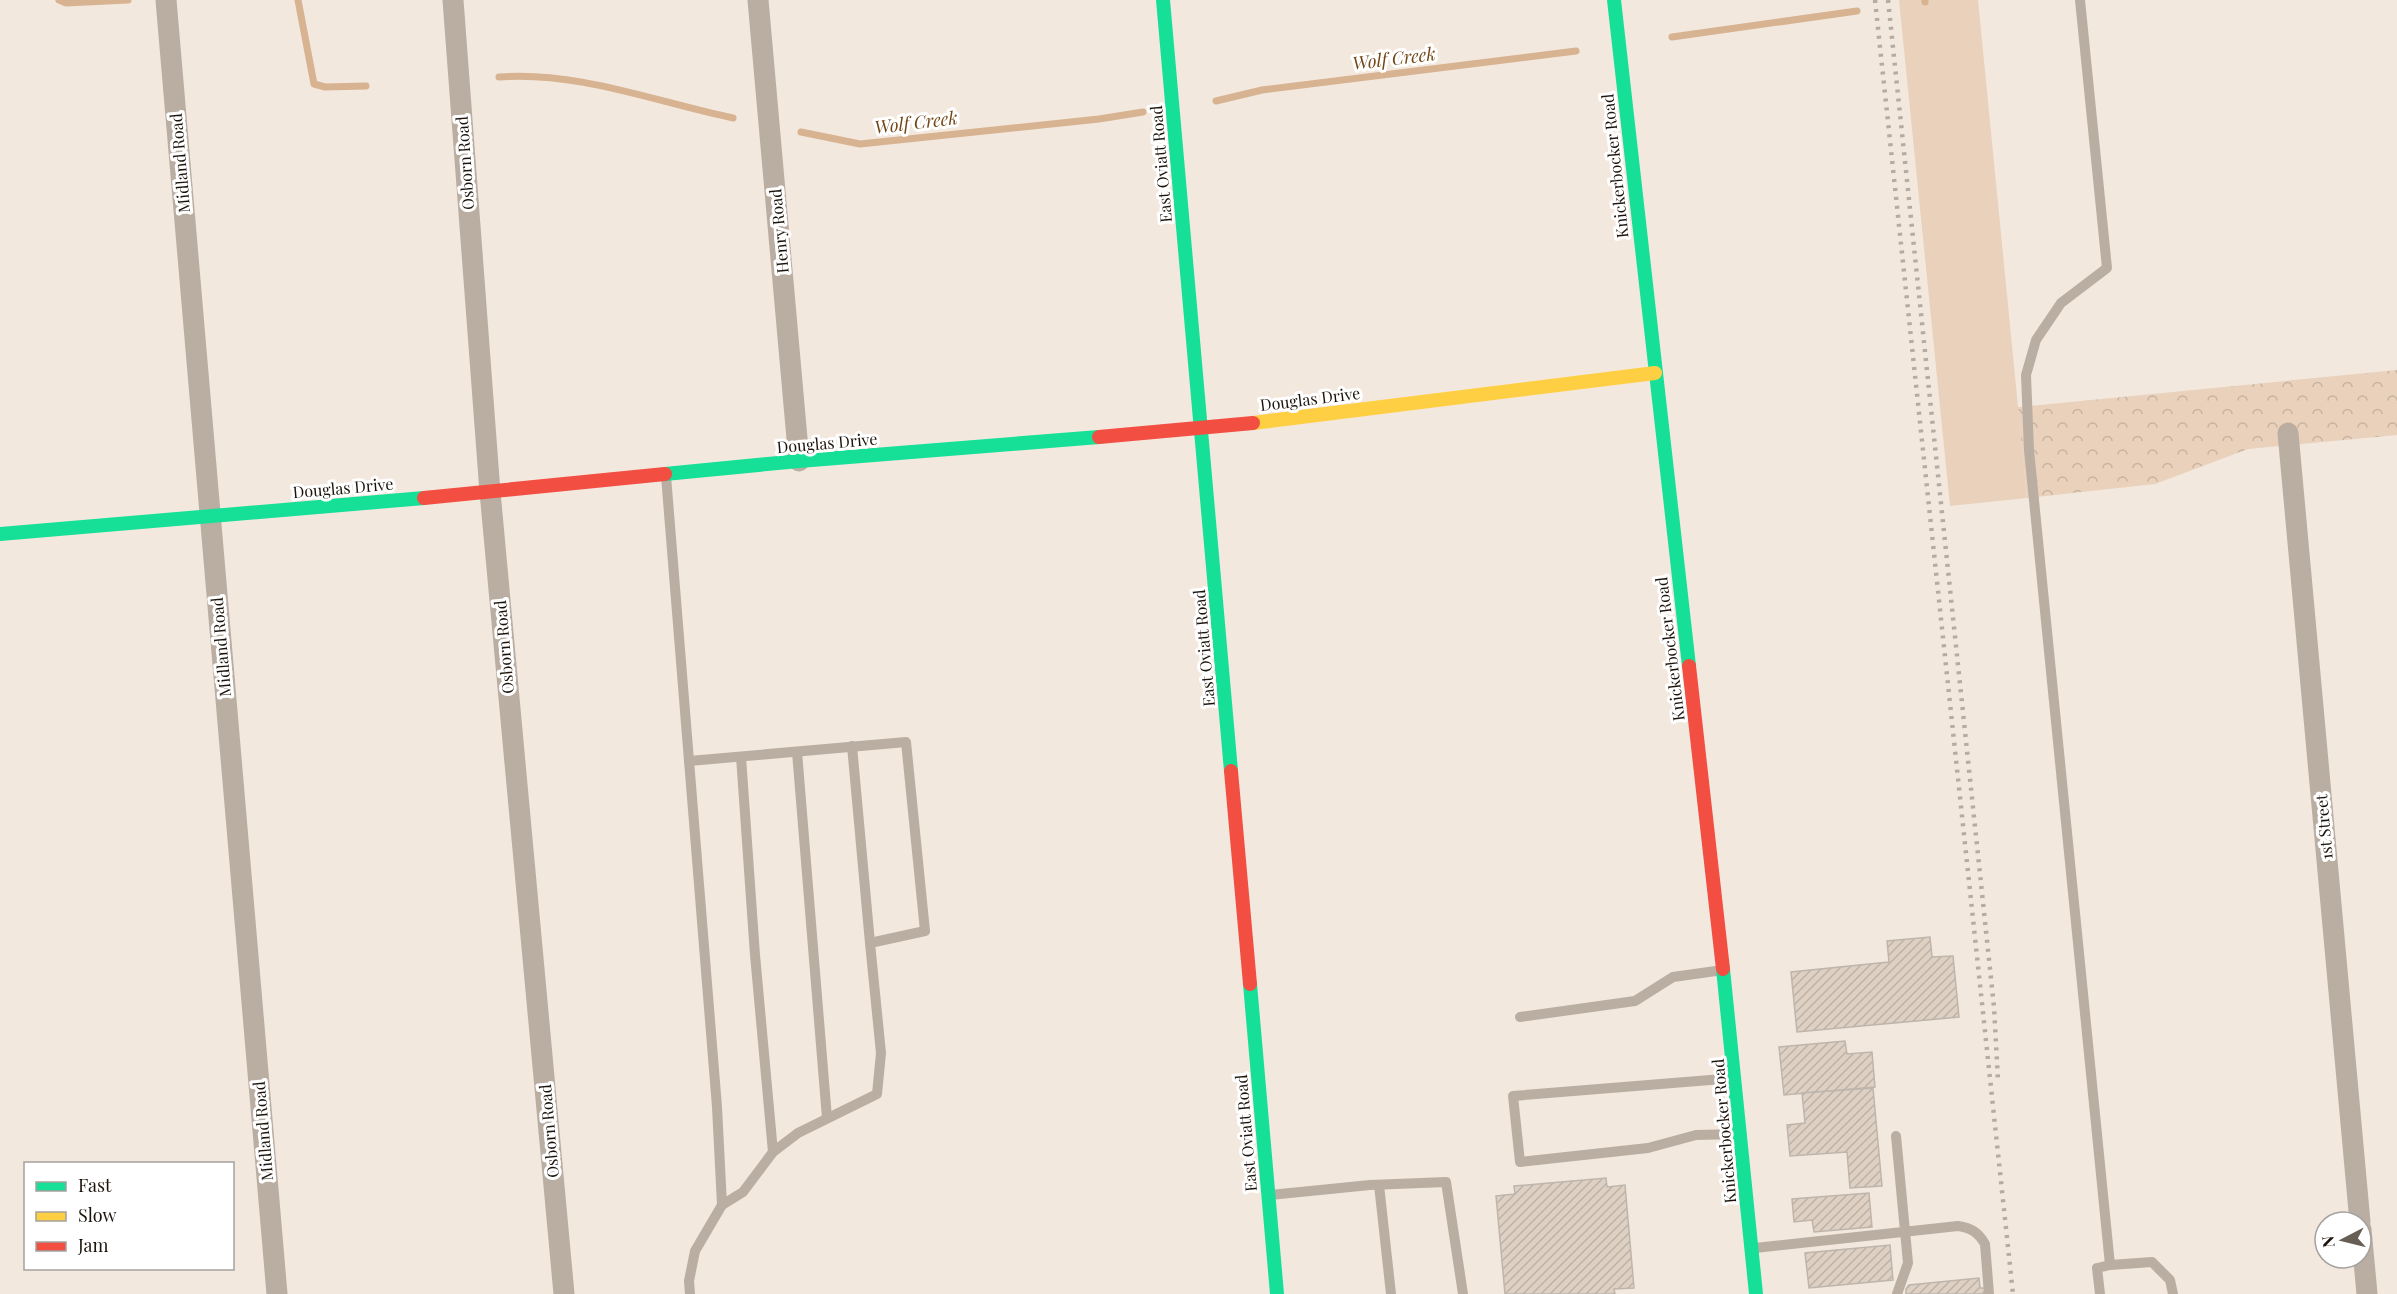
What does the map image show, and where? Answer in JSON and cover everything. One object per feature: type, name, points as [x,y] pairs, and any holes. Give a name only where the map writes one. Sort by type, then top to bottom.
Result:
[{"type":"street","name":"Midland Road","points":[[166,0],[277,1294]]},
{"type":"street","name":"Osborn Road","points":[[453,0],[490,492],[564,1294]]},
{"type":"street","name":"Henry Road","points":[[759,0],[799,461]]},
{"type":"street","name":"East Oviatt Road","points":[[1163,0],[1276,1294]]},
{"type":"street","name":"Knickerbocker Road","points":[[1614,0],[1735,1078],[1756,1294]]},
{"type":"street","name":"Douglas Drive","points":[[0,534],[490,492],[799,461],[1202,429],[1655,374]]},
{"type":"street","name":"1st Street","points":[[2288,433],[2359,1210]]},
{"type":"street","points":[[2365,1270],[2367,1294]]},
{"type":"lane","points":[[2080,0],[2106,268],[2061,303],[2036,340],[2026,375],[2029,450],[2110,1265]]},
{"type":"lane","points":[[666,474],[717,1107],[722,1205]]},
{"type":"lane","points":[[689,761],[906,742],[925,931],[870,943]]},
{"type":"lane","points":[[690,1294],[689,1281],[695,1251],[722,1205],[743,1192],[773,1152],[798,1133],[877,1094],[881,1053],[852,746]]},
{"type":"lane","points":[[797,752],[827,1118]]},
{"type":"lane","points":[[741,757],[755,955],[773,1152]]},
{"type":"lane","points":[[1520,1017],[1635,1001],[1673,977],[1723,970]]},
{"type":"lane","points":[[1735,1078],[1513,1096],[1520,1162],[1648,1148],[1696,1135],[1741,1134]]},
{"type":"lane","points":[[1896,1136],[1908,1263],[1897,1294]]},
{"type":"lane","points":[[1268,1195],[1379,1185],[1446,1182],[1462,1294]]},
{"type":"lane","points":[[1379,1185],[1390,1294]]},
{"type":"lane","points":[[1751,1248],[1958,1226],[1969,1228],[1975,1231],[1984,1244],[1989,1294]]},
{"type":"lane","points":[[2100,1294],[2097,1268],[2152,1262],[2170,1280],[2173,1294]]},
{"type":"green space","points":[[1899,0],[1978,0],[2027,498],[1950,506]]},
{"type":"green space","points":[[2397,370],[2397,435],[2248,449],[2155,484],[2027,498],[2018,407]]},
{"type":"building","points":[[1930,937],[1932,957],[1953,956],[1959,1017],[1797,1032],[1791,972],[1889,962],[1887,941]]},
{"type":"building","points":[[1845,1041],[1847,1054],[1872,1052],[1875,1087],[1784,1095],[1779,1047]]},
{"type":"building","points":[[1873,1088],[1882,1186],[1850,1188],[1847,1152],[1790,1156],[1787,1125],[1805,1123],[1802,1093]]},
{"type":"building","points":[[1606,1178],[1607,1187],[1625,1185],[1634,1288],[1614,1289],[1615,1294],[1505,1294],[1496,1196],[1515,1194],[1514,1186]]},
{"type":"building","points":[[1869,1193],[1872,1227],[1814,1232],[1812,1220],[1794,1222],[1792,1199]]},
{"type":"building","points":[[1890,1245],[1893,1280],[1809,1288],[1805,1253]]},
{"type":"building","points":[[1979,1278],[1980,1288],[1986,1288],[1987,1294],[1906,1294],[1909,1285]]},
{"type":"waterway","name":"Wolf Creek","points":[[59,0],[66,3],[128,0]]},
{"type":"waterway","name":"Wolf Creek","points":[[298,0],[314,84],[325,87],[366,86]]},
{"type":"waterway","name":"Wolf Creek","points":[[1672,37],[1857,11]]},
{"type":"waterway","name":"Wolf Creek","points":[[1216,101],[1262,90],[1576,51]]},
{"type":"waterway","name":"Wolf Creek","points":[[499,77],[529,76],[587,83],[733,118]]},
{"type":"waterway","name":"Wolf Creek","points":[[801,132],[860,144],[1099,119],[1143,112]]},
{"type":"railway","points":[[1875,0],[2013,1294]]},
{"type":"railway","points":[[1888,0],[1994,1007],[1998,1080]]},
{"type":"traffic: fast","points":[[1163,0],[1231,771]]},
{"type":"traffic: fast","points":[[1614,0],[1689,666]]},
{"type":"traffic: fast","points":[[665,474],[1099,437]]},
{"type":"traffic: fast","points":[[0,534],[424,498]]},
{"type":"traffic: fast","points":[[1723,969],[1756,1294]]},
{"type":"traffic: fast","points":[[1250,984],[1277,1294]]},
{"type":"traffic: slow","points":[[1253,423],[1655,373]]},
{"type":"traffic: jam","points":[[1099,437],[1253,423]]},
{"type":"traffic: jam","points":[[424,498],[665,474]]},
{"type":"traffic: jam","points":[[1689,666],[1723,969]]},
{"type":"traffic: jam","points":[[1231,771],[1250,984]]}]
